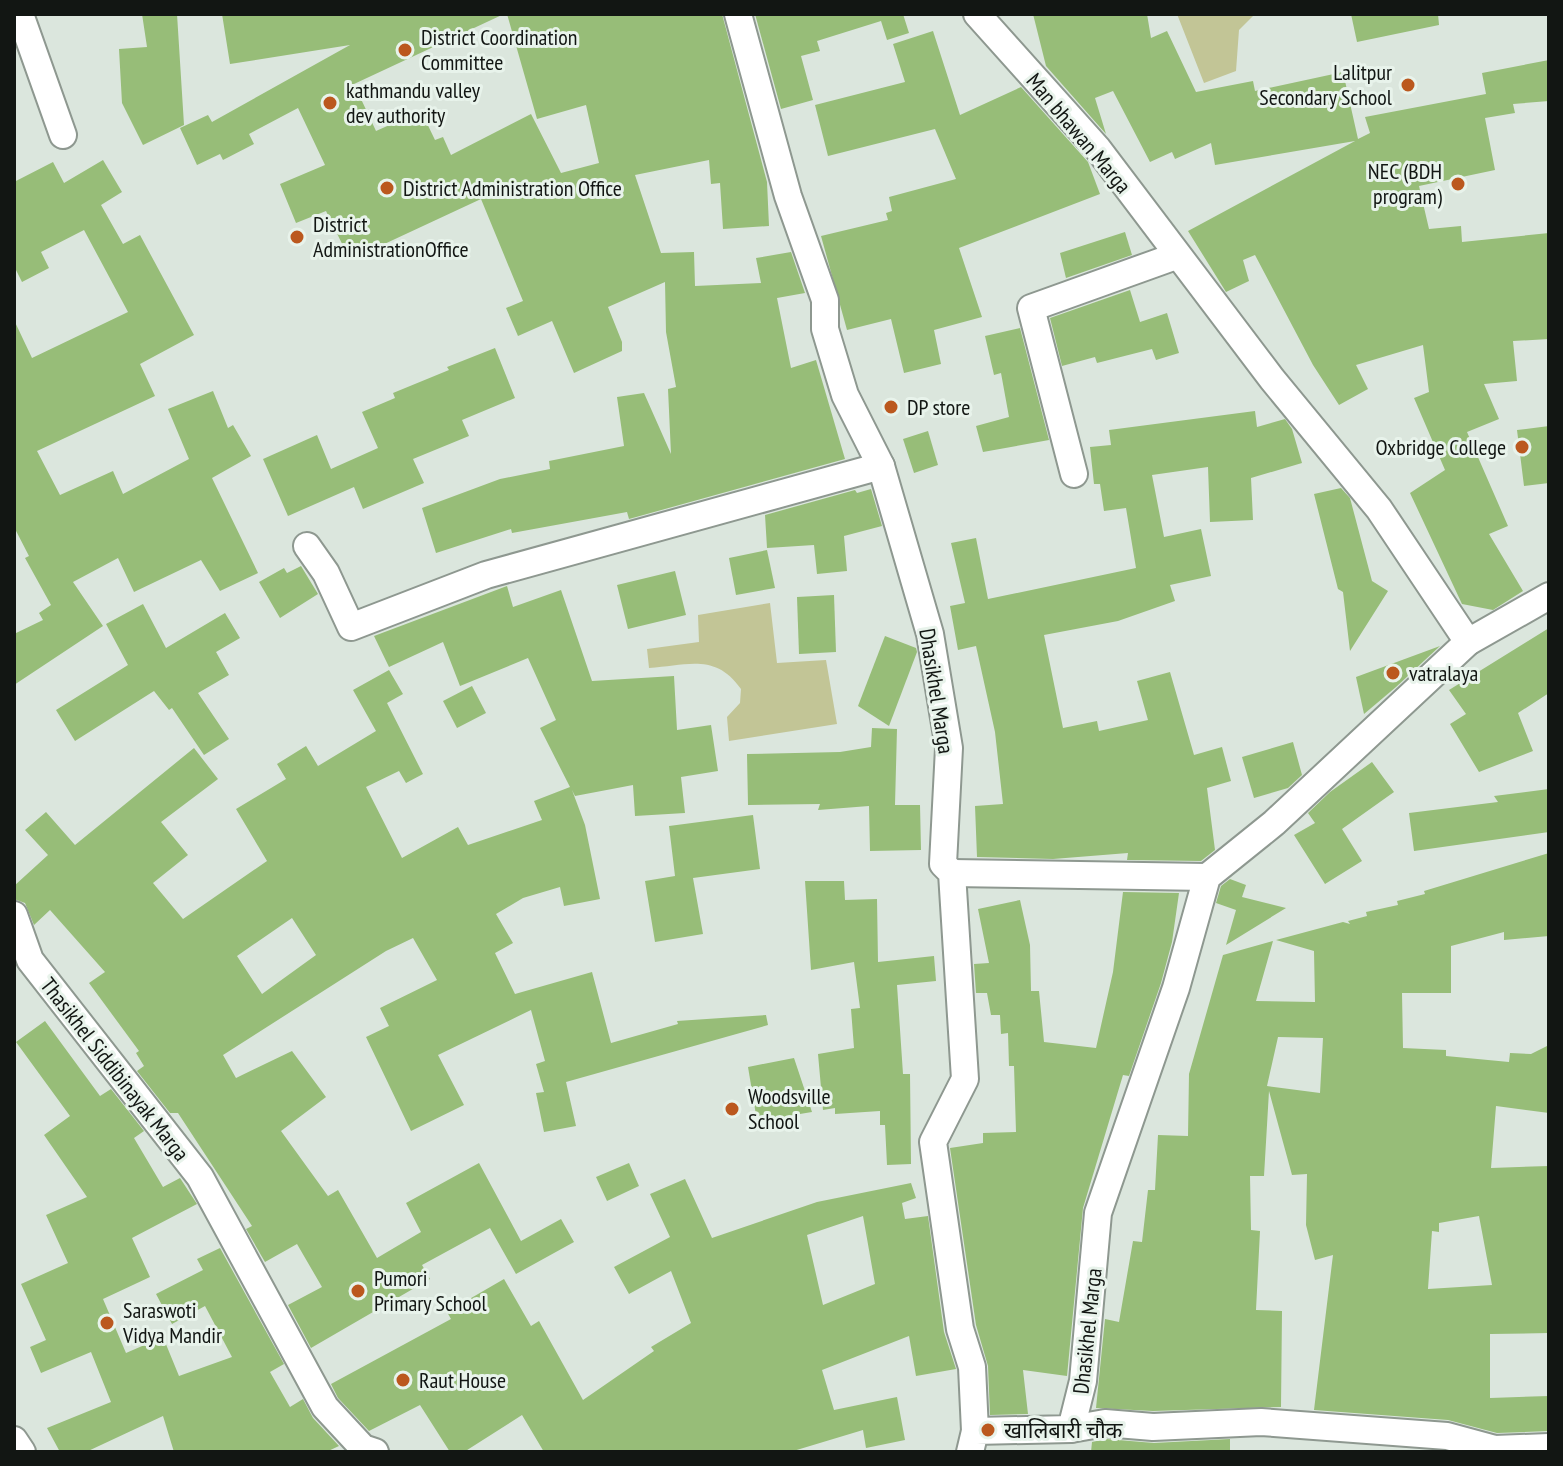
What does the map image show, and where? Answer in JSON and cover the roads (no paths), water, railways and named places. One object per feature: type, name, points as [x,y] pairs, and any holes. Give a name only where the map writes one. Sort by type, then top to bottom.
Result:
[{"type":"street","points":[[20,14],[63,135]]},
{"type":"street","name":"Dhasikhel Marga","points":[[738,14],[784,182],[825,300],[825,329],[845,395],[881,466],[930,634],[949,748],[943,864],[952,873],[965,1079],[933,1142],[960,1329],[972,1367],[972,1441],[1071,1429],[1083,1381],[1098,1213],[1176,988],[1207,877]]},
{"type":"street","name":"Man bhawan Marga","points":[[977,14],[1098,149],[1176,256],[1379,509],[1468,642]]},
{"type":"street","points":[[1074,474],[1031,308],[1176,256]]},
{"type":"street","points":[[307,546],[326,573],[351,627],[486,575],[635,537],[881,466]]},
{"type":"street","points":[[952,873],[1207,877],[1274,823],[1468,642],[1549,596]]},
{"type":"street","name":"Thasikhel Siddibinayak Marga","points":[[14,915],[30,960],[200,1177],[325,1407],[363,1448],[375,1452]]},
{"type":"street","points":[[1071,1429],[1105,1423],[1153,1427],[1261,1422],[1447,1436],[1495,1449],[1549,1447]]},
{"type":"street","points":[[14,1440],[22,1452]]},
{"type":"place","name":"District Coordination Committee","points":[[405,50]]},
{"type":"place","name":"Lalitpur Secondary School","points":[[1408,85]]},
{"type":"place","name":"kathmandu valley dev authority","points":[[330,103]]},
{"type":"place","name":"NEC (BDH program)","points":[[1458,184]]},
{"type":"place","name":"District Administration Office","points":[[387,188]]},
{"type":"place","name":"District AdministrationOffice","points":[[297,237]]},
{"type":"place","name":"DP store","points":[[891,407]]},
{"type":"place","name":"Oxbridge College","points":[[1522,447]]},
{"type":"place","name":"vatralaya","points":[[1393,673]]},
{"type":"place","name":"Woodsville School","points":[[732,1109]]},
{"type":"place","name":"Pumori Primary School","points":[[358,1291]]},
{"type":"place","name":"Saraswoti Vidya Mandir","points":[[107,1323]]},
{"type":"place","name":"Raut House","points":[[403,1380]]},
{"type":"place","name":"खालिबारी चौक","points":[[988,1430]]}]
